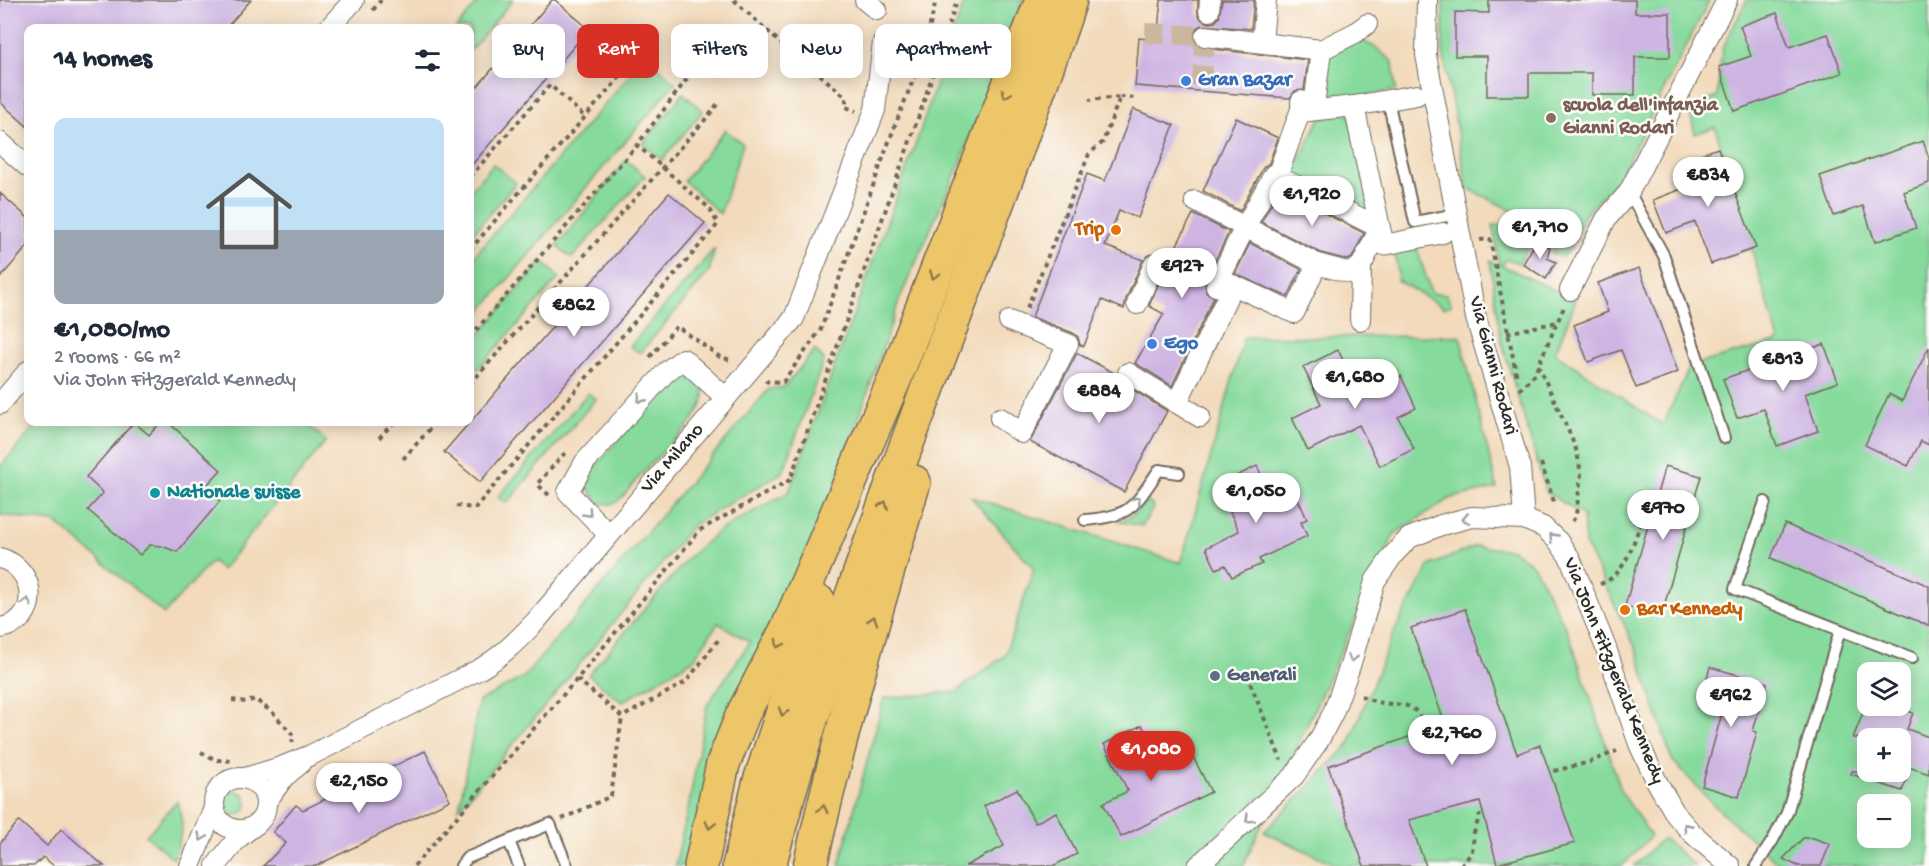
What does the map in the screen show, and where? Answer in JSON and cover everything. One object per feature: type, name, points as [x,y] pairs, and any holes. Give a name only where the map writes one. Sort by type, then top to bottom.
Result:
[{"type":"highway","points":[[701,866],[723,764],[743,714],[788,627],[895,378],[1042,0]]},
{"type":"highway","points":[[769,866],[783,814],[864,560],[1070,0]]},
{"type":"highway","points":[[810,866],[823,806],[867,639],[995,209]]},
{"type":"highway","points":[[739,866],[764,770],[895,378]]},
{"type":"street","points":[[333,24],[354,0]]},
{"type":"street","points":[[1262,42],[1266,0]]},
{"type":"street","name":"Via Gianni Rodari","points":[[1427,0],[1426,56],[1482,339],[1520,467],[1524,519]]},
{"type":"street","points":[[1570,290],[1606,219],[1629,192],[1727,0]]},
{"type":"street","points":[[1205,36],[1321,50],[1355,33],[1367,24]]},
{"type":"street","points":[[1277,176],[1300,112],[1301,101],[1314,106],[1321,50]]},
{"type":"street","name":"Via Milano","points":[[311,756],[499,657],[518,640],[794,318],[875,110],[879,78]]},
{"type":"street","points":[[1300,112],[1354,106],[1417,95]]},
{"type":"street","points":[[1354,106],[1384,245],[1443,233]]},
{"type":"street","points":[[0,142],[24,163]]},
{"type":"street","points":[[1178,403],[1245,227],[1274,174],[1380,228]]},
{"type":"street","points":[[1195,201],[1317,264],[1350,273],[1361,266]]},
{"type":"street","points":[[1360,320],[1361,266],[1380,228]]},
{"type":"street","points":[[1137,304],[1154,264]]},
{"type":"street","points":[[1223,283],[1294,313],[1317,264]]},
{"type":"street","points":[[1000,418],[1022,433],[1075,348],[1014,323]]},
{"type":"street","points":[[608,534],[568,492],[585,462],[597,447],[666,372],[683,359],[726,398]]},
{"type":"street","points":[[1128,373],[1200,417]]},
{"type":"street","points":[[0,404],[24,376]]},
{"type":"street","name":"Via John Fitzgerald Kennedy","points":[[1198,866],[1294,776],[1318,740],[1333,713],[1350,666],[1375,581],[1393,555],[1409,538],[1441,525],[1472,517],[1524,519],[1543,527],[1558,541],[1570,558],[1606,648],[1639,744],[1657,782],[1676,815],[1727,865]]},
{"type":"street","points":[[0,558],[10,561],[25,575],[30,587],[30,598],[23,615],[8,627],[0,628]]},
{"type":"street","points":[[190,866],[214,808],[214,799],[220,786],[233,778],[246,778],[311,756]]},
{"type":"street","points":[[216,866],[237,839],[261,819],[266,802],[284,777],[311,756]]},
{"type":"street","points":[[246,778],[259,786],[266,802]]},
{"type":"street","points":[[214,808],[221,821],[229,827],[238,830],[251,828]]},
{"type":"lane","points":[[1388,100],[1415,222],[1457,214]]},
{"type":"lane","points":[[1629,192],[1664,256],[1724,438]]},
{"type":"lane","points":[[1085,520],[1112,518],[1134,507],[1158,470],[1179,473]]},
{"type":"lane","points":[[1765,502],[1735,589],[1912,658]]},
{"type":"lane","points":[[1756,866],[1787,813],[1840,630]]},
{"type":"lane","points":[[461,866],[468,858],[550,824],[567,866]]},
{"type":"lane","points":[[510,841],[519,866]]},
{"type":"path","points":[[734,0],[787,49],[796,67],[820,75],[846,97],[846,107],[895,124]]},
{"type":"path","points":[[414,866],[577,679],[700,530],[790,480],[922,107],[957,0]]},
{"type":"path","points":[[474,245],[620,78]]},
{"type":"path","points":[[474,332],[637,144],[688,78]]},
{"type":"path","points":[[474,172],[550,85],[586,118]]},
{"type":"path","points":[[1014,323],[1089,153],[1103,142],[1120,96]]},
{"type":"path","points":[[1089,100],[1120,96],[1136,98]]},
{"type":"path","points":[[474,380],[718,103]]},
{"type":"path","points":[[456,506],[475,508],[718,224],[710,209],[637,144]]},
{"type":"path","points":[[1519,390],[1534,375],[1559,322],[1570,290]]},
{"type":"path","points":[[1482,339],[1559,322]]},
{"type":"path","points":[[1538,365],[1569,432],[1581,474],[1576,515],[1571,525]]},
{"type":"path","points":[[380,438],[390,426]]},
{"type":"path","points":[[403,459],[432,426]]},
{"type":"path","points":[[1599,584],[1610,581],[1622,568],[1641,522]]},
{"type":"path","points":[[622,717],[686,682],[719,639]]},
{"type":"path","points":[[1247,675],[1284,766]]},
{"type":"path","points":[[577,679],[622,717]]},
{"type":"path","points":[[1360,695],[1375,702],[1404,704],[1418,712],[1423,722],[1437,719]]},
{"type":"path","points":[[232,700],[246,702],[255,699],[273,713],[294,736],[291,746]]},
{"type":"path","points":[[550,824],[611,796],[622,717]]},
{"type":"path","points":[[1554,771],[1590,762],[1617,751]]},
{"type":"path","points":[[1461,866],[1472,852],[1474,833],[1480,814]]},
{"type":"green space","points":[[480,0],[513,0],[474,46],[474,24],[459,24]]},
{"type":"green space","points":[[965,0],[1023,0],[1011,31],[1011,24],[957,24]]},
{"type":"green space","name":"scuola dell'infanzia Gianni Rodari","points":[[1443,0],[1709,1],[1619,178],[1586,213],[1574,242],[1467,188],[1443,52]]},
{"type":"green space","points":[[1747,0],[1929,0],[1929,866],[1780,865],[1714,805],[1672,760],[1636,649],[1585,544],[1583,515],[1546,492],[1501,340],[1490,261],[1499,264],[1493,225],[1505,226],[1508,215],[1572,247],[1562,257],[1552,255],[1553,247],[1533,237],[1519,263],[1508,259],[1501,265],[1576,300],[1555,353],[1663,425],[1690,366],[1779,341],[1715,127],[1695,134],[1689,109],[1717,97],[1722,49]]},
{"type":"green space","points":[[1358,39],[1375,47],[1393,62],[1396,90],[1322,104],[1324,57]]},
{"type":"green space","points":[[659,68],[675,83],[474,319],[474,256],[627,78],[659,78]]},
{"type":"green space","points":[[938,78],[993,78],[961,161],[900,298],[817,540],[689,866],[675,866],[707,705],[750,642],[718,623],[693,660],[622,702],[588,675],[690,556],[720,530],[789,492]]},
{"type":"green space","points":[[683,93],[703,111],[662,160],[643,144]]},
{"type":"green space","points":[[1349,113],[1372,216],[1291,177],[1320,118]]},
{"type":"green space","points":[[725,130],[743,144],[720,214],[684,181]]},
{"type":"green space","points":[[626,160],[645,176],[572,258],[557,246]]},
{"type":"green space","points":[[493,164],[516,183],[474,232],[474,186]]},
{"type":"green space","points":[[1416,245],[1431,293],[1446,294],[1451,305],[1444,308],[1397,280],[1394,249]]},
{"type":"green space","points":[[715,248],[709,272],[640,353],[630,346]]},
{"type":"green space","points":[[542,261],[559,278],[478,369],[474,366],[474,341]]},
{"type":"green space","points":[[1460,336],[1497,488],[1451,498],[1394,534],[1243,866],[839,866],[884,698],[956,692],[1005,655],[1034,569],[971,497],[1181,563],[1244,337]]},
{"type":"green space","points":[[815,350],[824,360],[783,472],[693,525],[459,808],[479,701],[524,677],[769,389],[784,387]]},
{"type":"green space","points":[[677,374],[695,379],[703,388],[704,398],[699,411],[690,424],[649,465],[619,500],[611,504],[597,502],[588,487],[592,470]]},
{"type":"green space","points":[[588,393],[596,399],[507,503],[498,497]]},
{"type":"green space","points":[[36,426],[309,426],[326,441],[222,570],[212,561],[164,614],[55,522],[0,515],[0,467]]},
{"type":"green space","points":[[1147,501],[1154,507],[1142,526],[1119,522],[1130,517]]},
{"type":"green space","points":[[1475,546],[1513,550],[1534,566],[1569,634],[1622,793],[1651,836],[1622,866],[1339,866],[1264,832],[1348,746],[1393,634],[1429,566]]},
{"type":"green space","points":[[235,791],[243,795],[247,803],[243,811],[235,815],[227,811],[223,803],[227,795]]},
{"type":"green space","points":[[177,801],[182,824],[174,859],[146,836]]},
{"type":"green space","points":[[1663,838],[1695,866],[1634,866]]},
{"type":"building","points":[[0,0],[251,0],[230,24],[24,24],[24,123],[0,102]]},
{"type":"building","points":[[552,0],[555,0],[583,24],[577,24],[577,43],[565,57],[565,24],[531,24]]},
{"type":"building","points":[[1161,0],[1198,0],[1198,15],[1209,23],[1215,22],[1219,17],[1222,0],[1254,0],[1251,29],[1201,25],[1195,29],[1194,41],[1204,48],[1308,60],[1304,90],[1295,91],[1290,98],[1135,86],[1139,38],[1157,40]]},
{"type":"building","points":[[1489,0],[1635,0],[1635,13],[1670,13],[1670,57],[1635,57],[1635,95],[1592,95],[1592,73],[1529,73],[1529,96],[1487,96],[1487,56],[1455,56],[1455,12],[1489,13]]},
{"type":"building","points":[[1777,13],[1789,47],[1828,34],[1842,73],[1734,111],[1719,67],[1751,56],[1740,26]]},
{"type":"building","points":[[492,70],[492,78],[547,78],[474,162],[474,90]]},
{"type":"building","points":[[1133,109],[1174,125],[1138,218],[1119,211],[1105,246],[1143,260],[1124,309],[1102,300],[1084,346],[1080,345],[1078,337],[1073,333],[1032,317],[1087,174],[1105,181]]},
{"type":"building","points":[[1236,118],[1278,138],[1269,163],[1263,168],[1240,211],[1203,191]]},
{"type":"building","points":[[1923,141],[1929,158],[1929,183],[1904,192],[1916,228],[1875,242],[1863,206],[1834,216],[1820,176]]},
{"type":"building","points":[[1718,148],[1756,248],[1711,264],[1695,222],[1666,233],[1653,200],[1692,185],[1682,161]]},
{"type":"building","points":[[1279,190],[1364,233],[1352,258],[1348,260],[1321,253],[1261,222]]},
{"type":"building","points":[[0,193],[24,214],[24,251],[0,278]]},
{"type":"building","points":[[669,193],[705,223],[480,482],[444,452],[467,426],[474,426],[474,417]]},
{"type":"building","points":[[1193,214],[1229,232],[1205,281],[1206,292],[1214,297],[1172,386],[1135,363],[1164,314],[1149,306],[1165,268]]},
{"type":"building","points":[[1537,240],[1550,247],[1547,258],[1556,262],[1546,279],[1523,264]]},
{"type":"building","points":[[1250,243],[1301,269],[1288,297],[1235,274]]},
{"type":"building","points":[[1639,268],[1678,372],[1636,388],[1621,350],[1588,362],[1574,325],[1608,312],[1598,283]]},
{"type":"building","points":[[1824,344],[1838,382],[1805,394],[1818,431],[1777,446],[1764,409],[1737,418],[1723,379]]},
{"type":"building","points":[[1929,347],[1929,445],[1921,441],[1908,466],[1865,445],[1889,394],[1902,401]]},
{"type":"building","points":[[1338,350],[1360,395],[1401,376],[1416,408],[1398,417],[1414,449],[1380,466],[1359,425],[1308,451],[1292,418],[1321,404],[1303,367]]},
{"type":"building","points":[[1077,353],[1116,374],[1122,383],[1167,411],[1124,492],[1030,442]]},
{"type":"building","name":"Nationale suisse","points":[[131,426],[139,426],[149,435],[157,426],[172,426],[221,470],[205,487],[220,501],[177,552],[162,546],[150,545],[140,555],[88,510],[103,493],[86,477]]},
{"type":"building","points":[[1257,466],[1276,506],[1297,497],[1307,519],[1301,522],[1307,536],[1259,559],[1262,564],[1232,577],[1225,565],[1216,569],[1206,548],[1239,531],[1221,493],[1234,488],[1228,480]]},
{"type":"building","points":[[1665,466],[1701,476],[1661,617],[1625,606]]},
{"type":"building","points":[[1785,524],[1929,586],[1929,626],[1771,558]]},
{"type":"building","points":[[1465,609],[1517,754],[1540,745],[1575,843],[1497,864],[1480,802],[1409,820],[1426,866],[1364,866],[1328,766],[1445,724],[1411,628]]},
{"type":"building","points":[[1710,667],[1767,683],[1753,731],[1757,732],[1739,797],[1702,786],[1722,713],[1699,707]]},
{"type":"building","points":[[1911,712],[1913,713],[1907,728],[1857,728],[1857,738],[1853,738],[1862,716],[1911,716]]},
{"type":"building","points":[[1142,725],[1160,761],[1188,747],[1211,792],[1121,837],[1103,803],[1128,791],[1104,744]]},
{"type":"building","points":[[1911,730],[1929,737],[1929,774],[1911,768]]},
{"type":"building","points":[[425,751],[450,800],[316,866],[263,866],[286,843],[273,832],[296,805],[303,810]]},
{"type":"building","points":[[1875,782],[1906,782],[1902,791]]},
{"type":"building","points":[[1017,789],[1035,823],[1056,812],[1077,854],[1053,866],[965,866],[1004,846],[984,806]]},
{"type":"building","points":[[19,821],[47,846],[61,829],[104,866],[54,866],[43,857],[34,866],[0,866],[0,843]]},
{"type":"building","points":[[1803,838],[1813,838],[1830,844],[1821,866],[1798,866],[1783,859]]},
{"type":"tunnel","points":[[1145,33],[1205,36],[1201,92]]},
{"type":"place","name":"Gran Bazar","points":[[1186,81]]},
{"type":"place","name":"scuola dell'infanzia Gianni Rodari","points":[[1551,118]]},
{"type":"place","name":"Trip","points":[[1116,230]]},
{"type":"place","name":"Ego","points":[[1152,344]]},
{"type":"place","name":"Nationale suisse","points":[[155,493]]},
{"type":"place","name":"Bar Kennedy","points":[[1625,610]]},
{"type":"place","name":"Generali","points":[[1215,676]]}]
